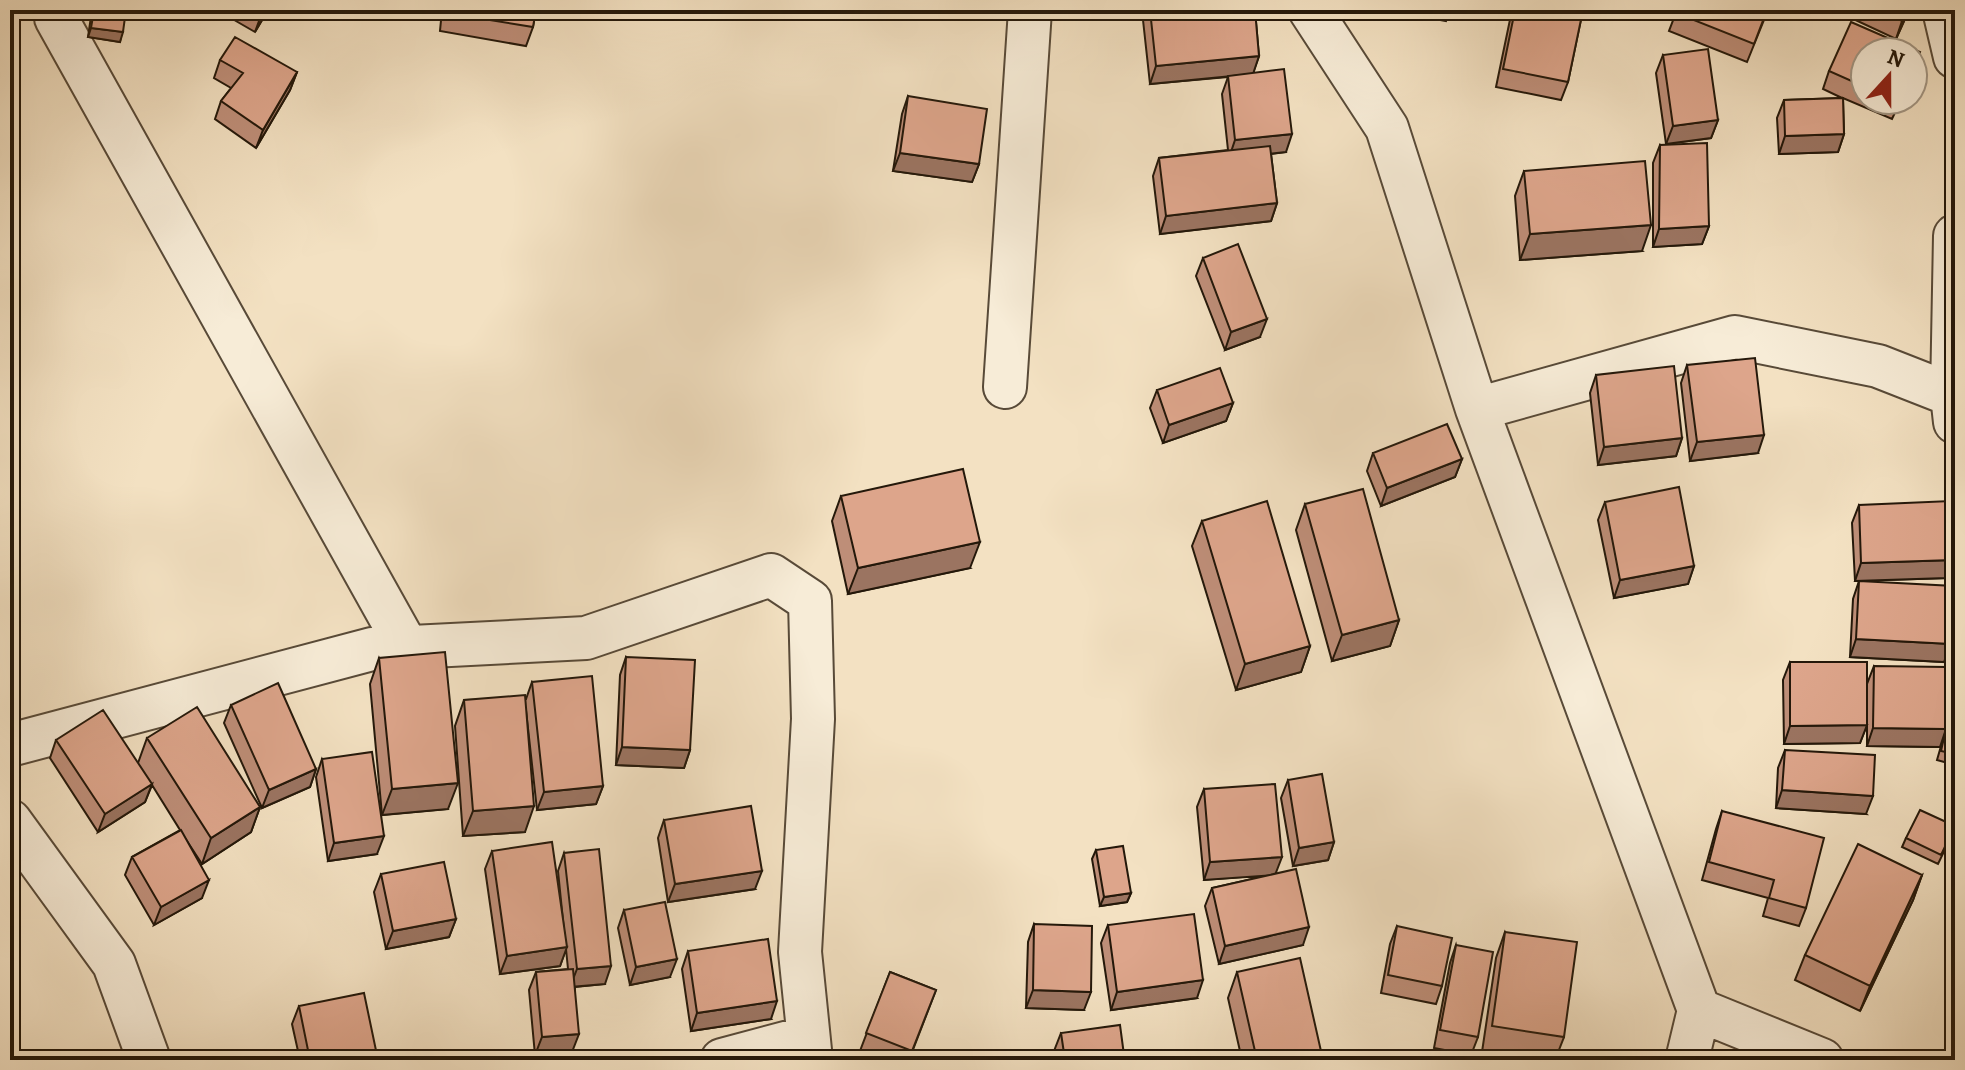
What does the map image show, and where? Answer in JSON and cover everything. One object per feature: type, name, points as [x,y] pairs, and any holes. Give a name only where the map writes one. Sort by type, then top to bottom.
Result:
[{"type":"street","points":[[57,10],[56,18],[408,649]]},
{"type":"street","points":[[1005,387],[1030,10]]},
{"type":"street","points":[[1310,10],[1387,128],[1477,409],[1699,1010],[1687,1060]]},
{"type":"street","points":[[1944,10],[1955,57]]},
{"type":"street","points":[[1477,409],[1735,337],[1878,366],[1954,408],[1955,236]]},
{"type":"street","points":[[10,745],[372,649],[586,638],[771,575],[810,601],[813,719],[800,952],[810,1048],[722,1060]]},
{"type":"street","points":[[10,821],[114,964],[149,1060]]},
{"type":"street","points":[[1699,1010],[1822,1060]]},
{"type":"building","points":[[94,10],[126,10],[123,32],[91,28]]},
{"type":"building","points":[[447,10],[536,10],[533,27],[446,13]]},
{"type":"building","points":[[1150,10],[1255,10],[1259,56],[1156,66]]},
{"type":"building","points":[[1515,10],[1583,10],[1568,82],[1503,69]]},
{"type":"building","points":[[1677,10],[1767,10],[1754,44],[1676,13]]},
{"type":"building","points":[[1879,10],[1907,10],[1902,21]]},
{"type":"building","points":[[1851,22],[1883,36],[1849,36],[1849,80],[1829,71]]},
{"type":"building","points":[[235,37],[297,72],[263,130],[221,101],[243,73],[220,60]]},
{"type":"building","points":[[1708,49],[1718,120],[1673,126],[1663,55]]},
{"type":"building","points":[[1284,69],[1292,134],[1235,140],[1228,76]]},
{"type":"building","points":[[908,96],[987,109],[979,164],[900,153]]},
{"type":"building","points":[[1843,98],[1844,134],[1785,136],[1784,100]]},
{"type":"building","points":[[1707,143],[1709,226],[1659,229],[1660,145]]},
{"type":"building","points":[[1270,146],[1277,203],[1166,216],[1159,158]]},
{"type":"building","points":[[1645,161],[1651,225],[1530,234],[1524,171]]},
{"type":"building","points":[[1238,244],[1267,319],[1231,332],[1203,258]]},
{"type":"building","points":[[1755,358],[1764,435],[1697,442],[1687,365]]},
{"type":"building","points":[[1674,366],[1682,438],[1604,447],[1596,375]]},
{"type":"building","points":[[1220,368],[1233,403],[1169,425],[1157,390]]},
{"type":"building","points":[[1447,424],[1462,459],[1387,488],[1373,453]]},
{"type":"building","points":[[963,469],[980,542],[858,568],[841,496]]},
{"type":"building","points":[[1679,487],[1694,566],[1620,580],[1605,502]]},
{"type":"building","points":[[1363,489],[1399,620],[1342,635],[1305,504]]},
{"type":"building","points":[[1267,501],[1310,646],[1245,664],[1202,521]]},
{"type":"building","points":[[1951,501],[1953,560],[1861,563],[1859,505]]},
{"type":"building","points":[[1859,581],[1954,586],[1951,644],[1856,639]]},
{"type":"building","points":[[445,652],[458,783],[392,789],[379,658]]},
{"type":"building","points":[[626,657],[695,660],[690,750],[622,747]]},
{"type":"building","points":[[1790,662],[1867,662],[1867,725],[1790,726]]},
{"type":"building","points":[[1874,666],[1946,667],[1946,729],[1873,728]]},
{"type":"building","points":[[592,676],[603,786],[544,792],[532,682]]},
{"type":"building","points":[[278,683],[316,769],[269,790],[231,705]]},
{"type":"building","points":[[525,695],[534,806],[473,811],[464,700]]},
{"type":"building","points":[[197,707],[260,807],[211,838],[147,738]]},
{"type":"building","points":[[103,710],[152,784],[105,814],[56,740]]},
{"type":"building","points":[[1948,720],[1955,722],[1955,754],[1941,751]]},
{"type":"building","points":[[1785,750],[1875,755],[1873,796],[1782,790]]},
{"type":"building","points":[[372,752],[384,836],[334,843],[322,759]]},
{"type":"building","points":[[1322,774],[1334,842],[1299,848],[1288,780]]},
{"type":"building","points":[[1275,784],[1282,857],[1210,862],[1204,789]]},
{"type":"building","points":[[751,806],[762,871],[675,884],[664,820]]},
{"type":"building","points":[[1920,810],[1955,826],[1941,855],[1906,838]]},
{"type":"building","points":[[1722,811],[1824,838],[1806,908],[1769,898],[1774,880],[1709,862]]},
{"type":"building","points":[[181,830],[209,880],[161,907],[132,857]]},
{"type":"building","points":[[552,842],[567,947],[507,956],[492,851]]},
{"type":"building","points":[[1858,844],[1922,875],[1870,986],[1805,955]]},
{"type":"building","points":[[1123,846],[1131,893],[1104,897],[1096,850]]},
{"type":"building","points":[[599,849],[611,966],[577,969],[564,853]]},
{"type":"building","points":[[444,862],[456,919],[393,931],[381,874]]},
{"type":"building","points":[[1296,869],[1309,927],[1225,946],[1212,888]]},
{"type":"building","points":[[665,902],[677,959],[636,967],[624,910]]},
{"type":"building","points":[[1194,914],[1203,980],[1117,992],[1108,925]]},
{"type":"building","points":[[1034,924],[1092,926],[1091,992],[1033,990]]},
{"type":"building","points":[[1397,926],[1452,938],[1442,986],[1388,975]]},
{"type":"building","points":[[1505,932],[1577,942],[1564,1037],[1492,1026]]},
{"type":"building","points":[[768,939],[777,1001],[697,1013],[688,951]]},
{"type":"building","points":[[1456,945],[1493,952],[1478,1037],[1440,1030]]},
{"type":"building","points":[[1300,958],[1323,1060],[1257,1060],[1237,972]]},
{"type":"building","points":[[573,969],[579,1034],[542,1037],[536,972]]},
{"type":"building","points":[[890,972],[936,990],[912,1051],[866,1033]]},
{"type":"building","points":[[364,993],[378,1060],[310,1060],[299,1006]]},
{"type":"building","points":[[1120,1025],[1124,1055],[1065,1060],[1061,1033]]}]
